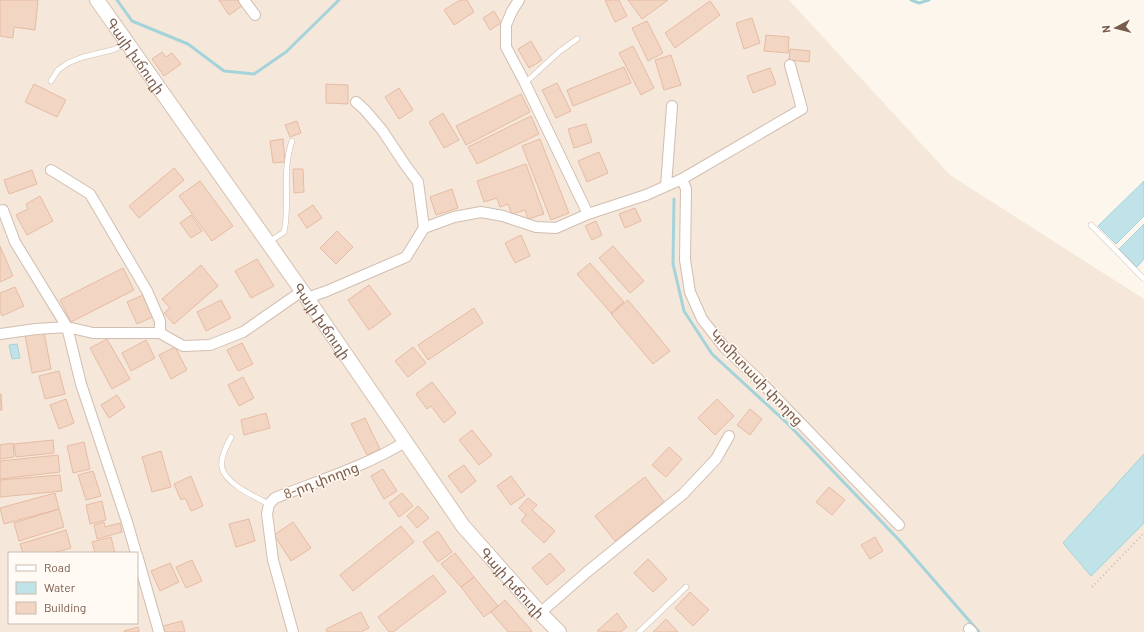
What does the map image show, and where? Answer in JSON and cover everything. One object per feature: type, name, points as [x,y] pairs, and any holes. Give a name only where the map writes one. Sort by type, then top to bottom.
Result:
[{"type":"main road","name":"Գայի խճուղի","points":[[97,0],[268,243],[463,526],[540,613],[559,632]]},
{"type":"street","points":[[244,0],[255,15]]},
{"type":"street","points":[[519,0],[506,25],[506,47],[588,214]]},
{"type":"street","points":[[0,334],[36,329],[67,327],[93,333],[160,333],[183,346],[210,345],[243,332],[304,295],[327,291],[406,257],[424,228],[454,217],[481,212],[503,216],[536,227],[556,228],[588,214],[646,195],[682,179],[802,109],[790,65]]},
{"type":"street","points":[[356,102],[382,130],[418,182],[424,228]]},
{"type":"street","points":[[666,186],[672,106]]},
{"type":"street","points":[[52,170],[90,194],[147,291],[160,321],[160,333]]},
{"type":"street","name":"Կոմիտասի փողոց","points":[[682,179],[686,189],[685,260],[690,292],[702,319],[724,347],[758,379],[898,525]]},
{"type":"street","points":[[3,210],[15,242],[67,327],[81,384],[136,552]]},
{"type":"street","points":[[540,613],[587,572],[683,494],[716,459],[729,436]]},
{"type":"street","name":"8-րդ փողոց","points":[[293,632],[273,560],[267,514],[269,504],[275,498],[368,461],[405,442]]},
{"type":"street","points":[[138,558],[159,632]]},
{"type":"lane","points":[[525,83],[560,51],[577,39]]},
{"type":"lane","points":[[51,81],[58,70],[68,63],[83,57],[112,50],[128,43]]},
{"type":"lane","points":[[268,243],[284,232],[288,152],[292,141]]},
{"type":"lane","points":[[1091,225],[1144,279]]},
{"type":"lane","points":[[231,437],[223,457],[222,468],[229,480],[244,491],[269,504]]},
{"type":"lane","points":[[639,632],[686,587]]},
{"type":"path","points":[[1092,586],[1144,533]]},
{"type":"shaded area","points":[[0,0],[789,0],[950,175],[1144,299],[1144,632],[0,632]]},
{"type":"water","points":[[1144,181],[1144,216],[1116,244],[1098,226]]},
{"type":"water","points":[[1144,224],[1144,259],[1137,267],[1119,249]]},
{"type":"water","points":[[17,344],[20,358],[12,359],[9,345]]},
{"type":"water","points":[[1144,454],[1144,523],[1091,576],[1063,543]]},
{"type":"building","points":[[0,0],[38,0],[35,30],[14,27],[13,38],[0,36]]},
{"type":"building","points":[[219,0],[238,0],[242,6],[229,15]]},
{"type":"building","points":[[460,0],[467,0],[474,12],[454,25],[444,10]]},
{"type":"building","points":[[605,0],[619,0],[627,16],[615,22]]},
{"type":"building","points":[[628,0],[668,0],[642,19]]},
{"type":"building","points":[[710,1],[720,15],[675,48],[665,33]]},
{"type":"building","points":[[494,11],[501,23],[490,30],[483,18]]},
{"type":"building","points":[[752,18],[760,43],[744,49],[736,23]]},
{"type":"building","points":[[647,21],[663,53],[648,61],[632,28]]},
{"type":"building","points":[[766,35],[789,37],[788,53],[764,51]]},
{"type":"building","points":[[531,41],[542,60],[529,68],[518,49]]},
{"type":"building","points":[[633,46],[654,88],[641,95],[619,53]]},
{"type":"building","points":[[790,49],[810,51],[809,62],[789,60]]},
{"type":"building","points":[[162,52],[166,57],[172,53],[181,64],[164,76],[152,59]]},
{"type":"building","points":[[671,55],[681,85],[664,90],[655,60]]},
{"type":"building","points":[[624,67],[631,83],[573,106],[567,90]]},
{"type":"building","points":[[770,68],[776,84],[753,93],[747,76]]},
{"type":"building","points":[[557,83],[571,111],[556,118],[542,90]]},
{"type":"building","points":[[34,84],[66,100],[57,117],[25,102]]},
{"type":"building","points":[[326,84],[348,85],[348,104],[326,103]]},
{"type":"building","points":[[399,88],[413,110],[399,119],[385,97]]},
{"type":"building","points":[[521,94],[530,112],[466,145],[456,126]]},
{"type":"building","points":[[443,113],[459,140],[444,148],[429,122]]},
{"type":"building","points":[[531,116],[539,134],[477,164],[468,147]]},
{"type":"building","points":[[297,121],[301,133],[290,137],[285,125]]},
{"type":"building","points":[[586,124],[592,142],[574,148],[568,129]]},
{"type":"building","points":[[283,139],[285,162],[273,163],[270,141]]},
{"type":"building","points":[[540,139],[569,213],[551,220],[522,146]]},
{"type":"building","points":[[599,152],[608,173],[587,182],[578,161]]},
{"type":"building","points":[[526,164],[544,214],[528,219],[525,210],[512,214],[508,204],[500,207],[497,198],[484,202],[477,181]]},
{"type":"building","points":[[174,168],[184,180],[139,218],[129,206]]},
{"type":"building","points":[[293,169],[303,169],[304,192],[294,193]]},
{"type":"building","points":[[32,170],[37,184],[9,194],[4,180]]},
{"type":"building","points":[[200,181],[233,226],[212,241],[179,196]]},
{"type":"building","points":[[452,189],[458,208],[436,215],[430,197]]},
{"type":"building","points":[[40,196],[53,221],[27,235],[16,215],[28,209],[26,204]]},
{"type":"building","points":[[313,205],[322,218],[307,228],[298,215]]},
{"type":"building","points":[[635,208],[641,221],[625,228],[619,214]]},
{"type":"building","points":[[191,215],[202,231],[191,238],[180,223]]},
{"type":"building","points":[[596,221],[602,235],[592,240],[585,226]]},
{"type":"building","points":[[337,231],[353,247],[336,264],[320,248]]},
{"type":"building","points":[[521,235],[530,256],[515,263],[505,243]]},
{"type":"building","points":[[0,246],[13,276],[0,282]]},
{"type":"building","points":[[613,246],[644,281],[630,293],[599,258]]},
{"type":"building","points":[[257,259],[274,286],[251,298],[235,271]]},
{"type":"building","points":[[590,263],[624,302],[611,313],[577,274]]},
{"type":"building","points":[[201,265],[218,286],[174,324],[164,313],[170,308],[162,299]]},
{"type":"building","points":[[123,268],[134,290],[71,322],[60,300]]},
{"type":"building","points":[[369,285],[391,314],[369,330],[348,300]]},
{"type":"building","points":[[15,287],[24,306],[2,316],[0,311],[0,293]]},
{"type":"building","points":[[143,295],[153,317],[137,324],[127,302]]},
{"type":"building","points":[[221,300],[231,318],[206,331],[197,312]]},
{"type":"building","points":[[628,300],[670,351],[653,364],[611,314]]},
{"type":"building","points":[[474,308],[483,323],[428,360],[418,345]]},
{"type":"building","points":[[44,332],[51,369],[32,373],[25,335]]},
{"type":"building","points":[[107,339],[130,379],[112,389],[90,348]]},
{"type":"building","points":[[146,340],[155,358],[131,371],[122,353]]},
{"type":"building","points":[[242,343],[253,364],[238,371],[227,350]]},
{"type":"building","points":[[175,347],[187,370],[171,379],[159,355]]},
{"type":"building","points":[[413,347],[426,363],[408,377],[395,361]]},
{"type":"building","points":[[59,371],[65,394],[45,399],[39,376]]},
{"type":"building","points":[[243,377],[254,398],[239,406],[228,385]]},
{"type":"building","points":[[432,382],[456,413],[444,423],[431,406],[427,409],[416,394]]},
{"type":"building","points":[[1,394],[2,410],[0,410]]},
{"type":"building","points":[[117,395],[125,407],[109,418],[101,405]]},
{"type":"building","points":[[66,399],[74,423],[59,429],[50,405]]},
{"type":"building","points":[[717,399],[734,416],[715,435],[698,418]]},
{"type":"building","points":[[750,409],[762,419],[750,435],[737,425]]},
{"type":"building","points":[[266,413],[270,428],[244,435],[241,420]]},
{"type":"building","points":[[365,418],[380,449],[367,455],[351,424]]},
{"type":"building","points":[[472,430],[492,455],[479,465],[459,440]]},
{"type":"building","points":[[53,440],[54,453],[16,457],[14,444]]},
{"type":"building","points":[[84,442],[90,469],[73,473],[67,446]]},
{"type":"building","points":[[13,443],[14,457],[0,459],[0,445]]},
{"type":"building","points":[[669,447],[682,459],[666,477],[652,465]]},
{"type":"building","points":[[161,451],[171,487],[152,492],[142,457]]},
{"type":"building","points":[[58,455],[60,472],[0,479],[0,461]]},
{"type":"building","points":[[464,465],[476,481],[461,493],[448,476]]},
{"type":"building","points":[[383,469],[397,491],[384,499],[371,476]]},
{"type":"building","points":[[93,471],[101,496],[86,500],[78,475]]},
{"type":"building","points":[[60,475],[62,491],[0,497],[0,480]]},
{"type":"building","points":[[191,476],[203,506],[191,511],[185,498],[181,500],[174,484]]},
{"type":"building","points":[[511,476],[525,495],[511,505],[497,486]]},
{"type":"building","points":[[645,477],[664,502],[615,541],[595,516]]},
{"type":"building","points":[[829,487],[845,500],[832,515],[816,502]]},
{"type":"building","points":[[55,493],[59,509],[4,524],[0,508]]},
{"type":"building","points":[[402,493],[413,506],[399,517],[389,503]]},
{"type":"building","points":[[528,498],[537,505],[532,510],[555,531],[544,543],[521,521],[526,515],[519,508]]},
{"type":"building","points":[[102,501],[106,520],[90,524],[86,505]]},
{"type":"building","points":[[418,506],[429,518],[417,528],[407,516]]},
{"type":"building","points":[[59,509],[64,527],[19,541],[14,523]]},
{"type":"building","points":[[249,519],[255,541],[236,547],[229,524]]},
{"type":"building","points":[[104,522],[105,527],[120,523],[122,532],[97,539],[94,525]]},
{"type":"building","points":[[293,522],[311,548],[291,561],[274,535]]},
{"type":"building","points":[[401,526],[414,542],[353,591],[340,575]]},
{"type":"building","points":[[66,530],[71,548],[57,552],[23,552],[20,544]]},
{"type":"building","points":[[438,531],[452,552],[438,562],[423,542]]},
{"type":"building","points":[[111,537],[115,552],[95,552],[92,542]]},
{"type":"building","points":[[875,537],[883,551],[870,559],[861,545]]},
{"type":"building","points":[[455,553],[474,577],[461,587],[441,564]]},
{"type":"building","points":[[550,553],[565,570],[547,585],[532,568]]},
{"type":"building","points":[[648,559],[667,579],[653,592],[634,573]]},
{"type":"building","points":[[192,560],[202,581],[186,588],[176,567]]},
{"type":"building","points":[[170,563],[179,582],[160,591],[151,571]]},
{"type":"building","points":[[433,575],[446,592],[393,632],[389,632],[378,617]]},
{"type":"building","points":[[474,577],[498,606],[484,617],[461,587]]},
{"type":"building","points":[[690,592],[709,610],[693,626],[675,608]]},
{"type":"building","points":[[505,600],[532,631],[531,632],[508,632],[491,612]]},
{"type":"building","points":[[361,612],[369,628],[361,632],[327,632],[326,629]]},
{"type":"building","points":[[617,613],[627,627],[621,632],[597,631]]},
{"type":"building","points":[[666,619],[678,632],[653,632]]},
{"type":"building","points":[[182,621],[185,632],[165,632],[163,626]]},
{"type":"building","points":[[138,627],[139,632],[124,632],[124,631]]},
{"type":"waterway","points":[[117,0],[132,21],[188,44],[224,71],[254,74],[286,52],[339,0]]},
{"type":"waterway","points":[[911,0],[919,3],[929,0]]},
{"type":"waterway","points":[[674,199],[673,264],[684,311],[712,354],[788,424],[899,540],[979,632]]}]
